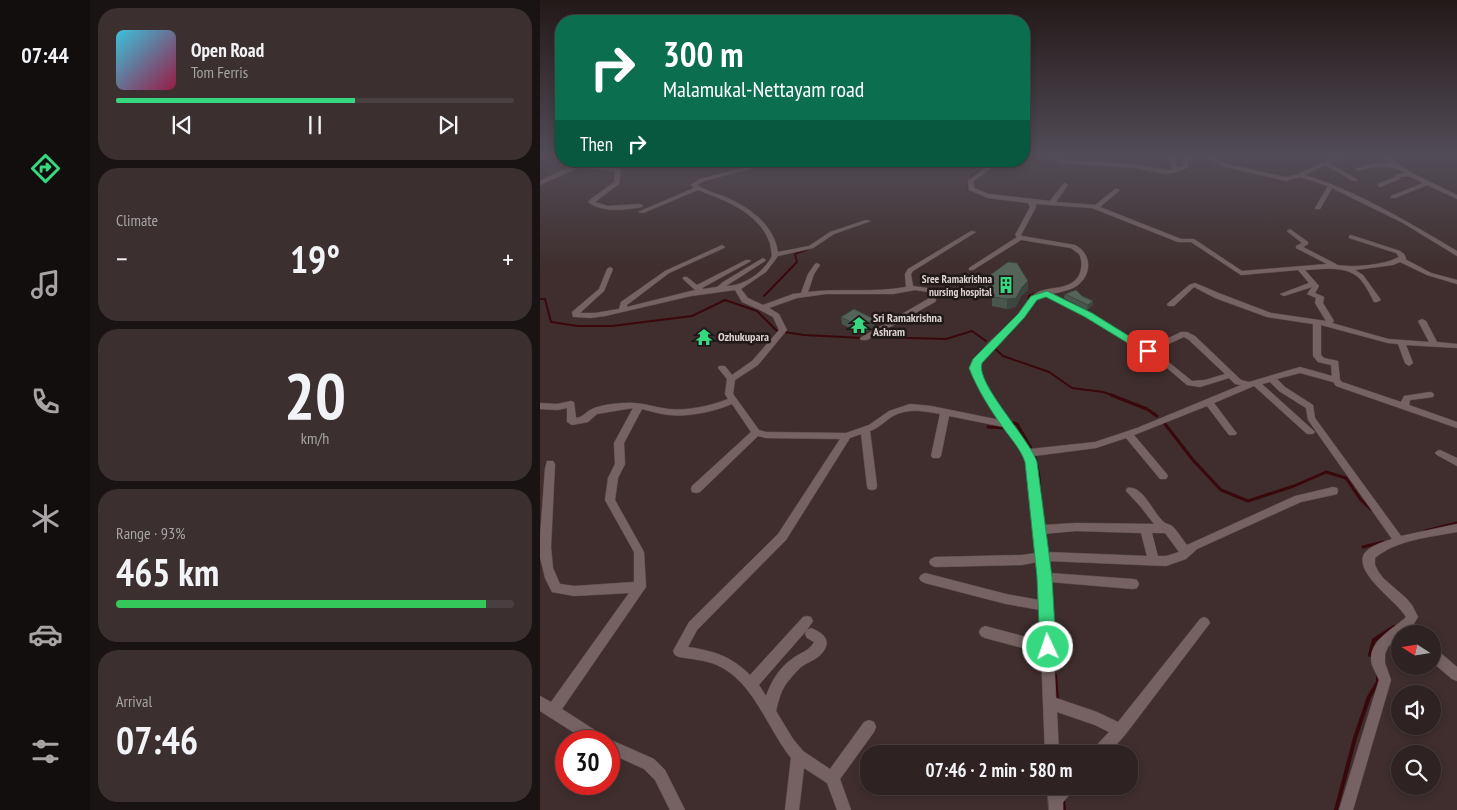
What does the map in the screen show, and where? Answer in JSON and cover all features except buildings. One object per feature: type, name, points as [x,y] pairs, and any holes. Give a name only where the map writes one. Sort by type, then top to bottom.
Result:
[{"type":"street","points":[[603,193],[591,202],[606,207],[640,210],[685,193]]},
{"type":"street","points":[[610,269],[602,290],[575,314],[598,314],[700,291],[737,288],[754,279],[769,266],[775,255],[772,243],[757,218],[738,205],[709,193]]},
{"type":"street","points":[[980,193],[988,196],[1032,202],[1053,202],[1096,207],[1180,241],[1192,240],[1239,272],[1336,266]]},
{"type":"street","points":[[1053,202],[1059,193]]},
{"type":"street","points":[[1096,207],[1114,193]]},
{"type":"street","points":[[1318,208],[1327,193]]},
{"type":"street","points":[[1345,193],[1426,233],[1457,254]]},
{"type":"street","points":[[1393,197],[1403,193]]},
{"type":"street","points":[[1020,238],[1018,235],[1033,207],[1032,202]]},
{"type":"street","points":[[775,255],[811,247],[832,233],[868,221]]},
{"type":"street","points":[[910,290],[908,274],[910,270],[973,232]]},
{"type":"street","points":[[1290,232],[1306,243],[1299,248],[1361,276],[1377,300]]},
{"type":"street","points":[[1351,237],[1398,252],[1403,256],[1401,260]]},
{"type":"street","points":[[971,269],[1020,238],[1073,246],[1083,252],[1085,256],[1083,274],[1080,279],[1073,285],[1034,298],[1021,316],[981,355],[974,368],[978,379],[1028,454],[1031,462],[1044,577],[1052,745]]},
{"type":"street","points":[[622,310],[624,304],[667,272],[722,247]]},
{"type":"street","points":[[700,291],[699,287],[748,260]]},
{"type":"street","points":[[720,288],[762,260]]},
{"type":"street","points":[[1348,269],[1401,260],[1428,274],[1457,282]]},
{"type":"street","points":[[804,295],[811,274],[817,265]]},
{"type":"street","points":[[1300,268],[1316,286],[1311,294],[1320,297],[1319,303],[1330,321],[1328,324]]},
{"type":"street","points":[[685,278],[700,291]]},
{"type":"street","points":[[1171,304],[1194,284],[1253,310],[1328,324],[1381,339],[1457,346]]},
{"type":"street","points":[[1284,294],[1313,284]]},
{"type":"street","points":[[731,379],[755,364],[781,332],[776,316],[745,300],[737,288]]},
{"type":"street","points":[[763,308],[804,295],[826,292],[893,292],[915,288],[931,290],[932,300],[864,338]]},
{"type":"street","points":[[1047,294],[1088,315],[1148,351],[1169,365],[1188,382],[1199,384],[1231,375]]},
{"type":"street","points":[[1422,321],[1435,344]]},
{"type":"street","points":[[1317,323],[1316,356],[1321,360],[1336,364],[1336,380],[1338,384],[1457,425]]},
{"type":"street","points":[[1135,358],[1180,334],[1186,334],[1238,382],[1252,384],[1310,432]]},
{"type":"street","points":[[1401,342],[1409,363]]},
{"type":"street","points":[[722,368],[731,379],[729,394],[756,432],[766,435],[847,436],[865,431],[892,413],[910,407],[1007,425]]},
{"type":"street","points":[[1028,454],[1096,445],[1252,384],[1300,370],[1336,380]]},
{"type":"street","points":[[1271,378],[1282,389],[1310,407],[1311,418],[1398,539]]},
{"type":"street","points":[[1404,406],[1407,398],[1430,395]]},
{"type":"street","points":[[540,406],[557,407],[571,404],[572,422],[585,420],[594,411],[639,405],[669,412],[693,411],[719,406],[734,400]]},
{"type":"street","points":[[1208,401],[1232,433]]},
{"type":"street","points":[[553,711],[640,587],[639,552],[610,500],[613,478],[620,464],[619,443],[639,405]]},
{"type":"street","points":[[936,456],[945,412]]},
{"type":"street","points":[[865,431],[872,486]]},
{"type":"street","points":[[696,489],[756,432]]},
{"type":"street","points":[[1128,434],[1163,476]]},
{"type":"street","points":[[844,810],[832,778],[798,756],[784,738],[751,684],[742,674],[723,661],[679,651],[693,626],[782,537],[847,436]]},
{"type":"street","points":[[1440,453],[1457,462]]},
{"type":"street","points":[[550,464],[548,505],[542,540],[549,576],[556,588],[574,591],[640,587]]},
{"type":"street","points":[[1131,490],[1144,503],[1160,525],[1168,529],[1186,552]]},
{"type":"street","points":[[935,562],[1022,560],[1042,556],[1166,561],[1182,556],[1193,546],[1299,499],[1333,491]]},
{"type":"street","points":[[1038,530],[1076,527],[1168,529]]},
{"type":"street","points":[[1145,528],[1154,561]]},
{"type":"street","points":[[1410,625],[1412,620],[1411,614],[1406,606],[1381,583],[1371,569],[1368,560],[1369,556],[1373,551],[1398,539],[1457,528]]},
{"type":"street","points":[[1044,577],[1133,584]]},
{"type":"street","points":[[925,578],[1006,599],[1046,606]]},
{"type":"street","points":[[1106,745],[1204,623]]},
{"type":"street","points":[[751,684],[809,627],[820,639],[820,643],[813,653],[793,666],[779,683],[774,691],[768,712]]},
{"type":"street","points":[[985,632],[1048,649]]},
{"type":"street","points":[[1346,810],[1384,680],[1378,662],[1381,648],[1386,641],[1391,638]]},
{"type":"street","points":[[1441,661],[1457,675]]},
{"type":"street","points":[[540,703],[582,730]]},
{"type":"street","points":[[1051,704],[1097,719],[1120,730]]},
{"type":"street","points":[[832,778],[868,726]]},
{"type":"street","points":[[620,751],[649,764],[660,775],[678,810]]},
{"type":"street","points":[[792,810],[798,756]]},
{"type":"waterway","points":[[1019,240],[1032,241]]},
{"type":"waterway","points":[[764,296],[797,262],[795,254],[808,249]]},
{"type":"waterway","points":[[1028,302],[1029,296],[1037,293]]},
{"type":"waterway","points":[[540,299],[545,299],[551,322],[578,326],[612,326],[692,316],[725,300],[757,311],[777,331],[804,335],[863,338]]},
{"type":"waterway","points":[[871,337],[946,339],[972,331],[986,341]]},
{"type":"waterway","points":[[993,347],[1003,356],[1049,372],[1072,388],[1103,392],[1115,396]]},
{"type":"waterway","points":[[976,380],[970,367],[980,353]]},
{"type":"waterway","points":[[1111,395],[1147,409],[1157,416]]},
{"type":"waterway","points":[[1013,423],[1017,424],[1032,450]]},
{"type":"waterway","points":[[1165,424],[1193,460],[1221,490],[1248,501],[1294,486],[1326,472],[1346,478],[1361,500],[1372,510]]},
{"type":"waterway","points":[[988,427],[1007,428]]},
{"type":"waterway","points":[[1035,456],[1039,477],[1041,512]]},
{"type":"waterway","points":[[1425,531],[1457,523]]},
{"type":"waterway","points":[[1363,547],[1383,542]]},
{"type":"waterway","points":[[1370,655],[1374,640],[1391,629]]},
{"type":"waterway","points":[[1053,643],[1054,662]]},
{"type":"waterway","points":[[1055,675],[1057,700]]},
{"type":"waterway","points":[[1336,810],[1355,738],[1369,697],[1378,682],[1378,676]]},
{"type":"waterway","points":[[1063,800],[1064,810]]},
{"type":"place","name":"Sree Ramakrishna nursing hospital","points":[[1006,285]]},
{"type":"place","name":"Sri Ramakrishna Ashram","points":[[859,325]]},
{"type":"place","name":"Ozhukupara","points":[[704,337]]},
{"type":"route","points":[[1048,647],[1044,577],[1031,462],[1028,454],[978,379],[974,368],[981,355],[1026,311],[1034,298],[1047,294],[1075,307],[1148,351]]}]
